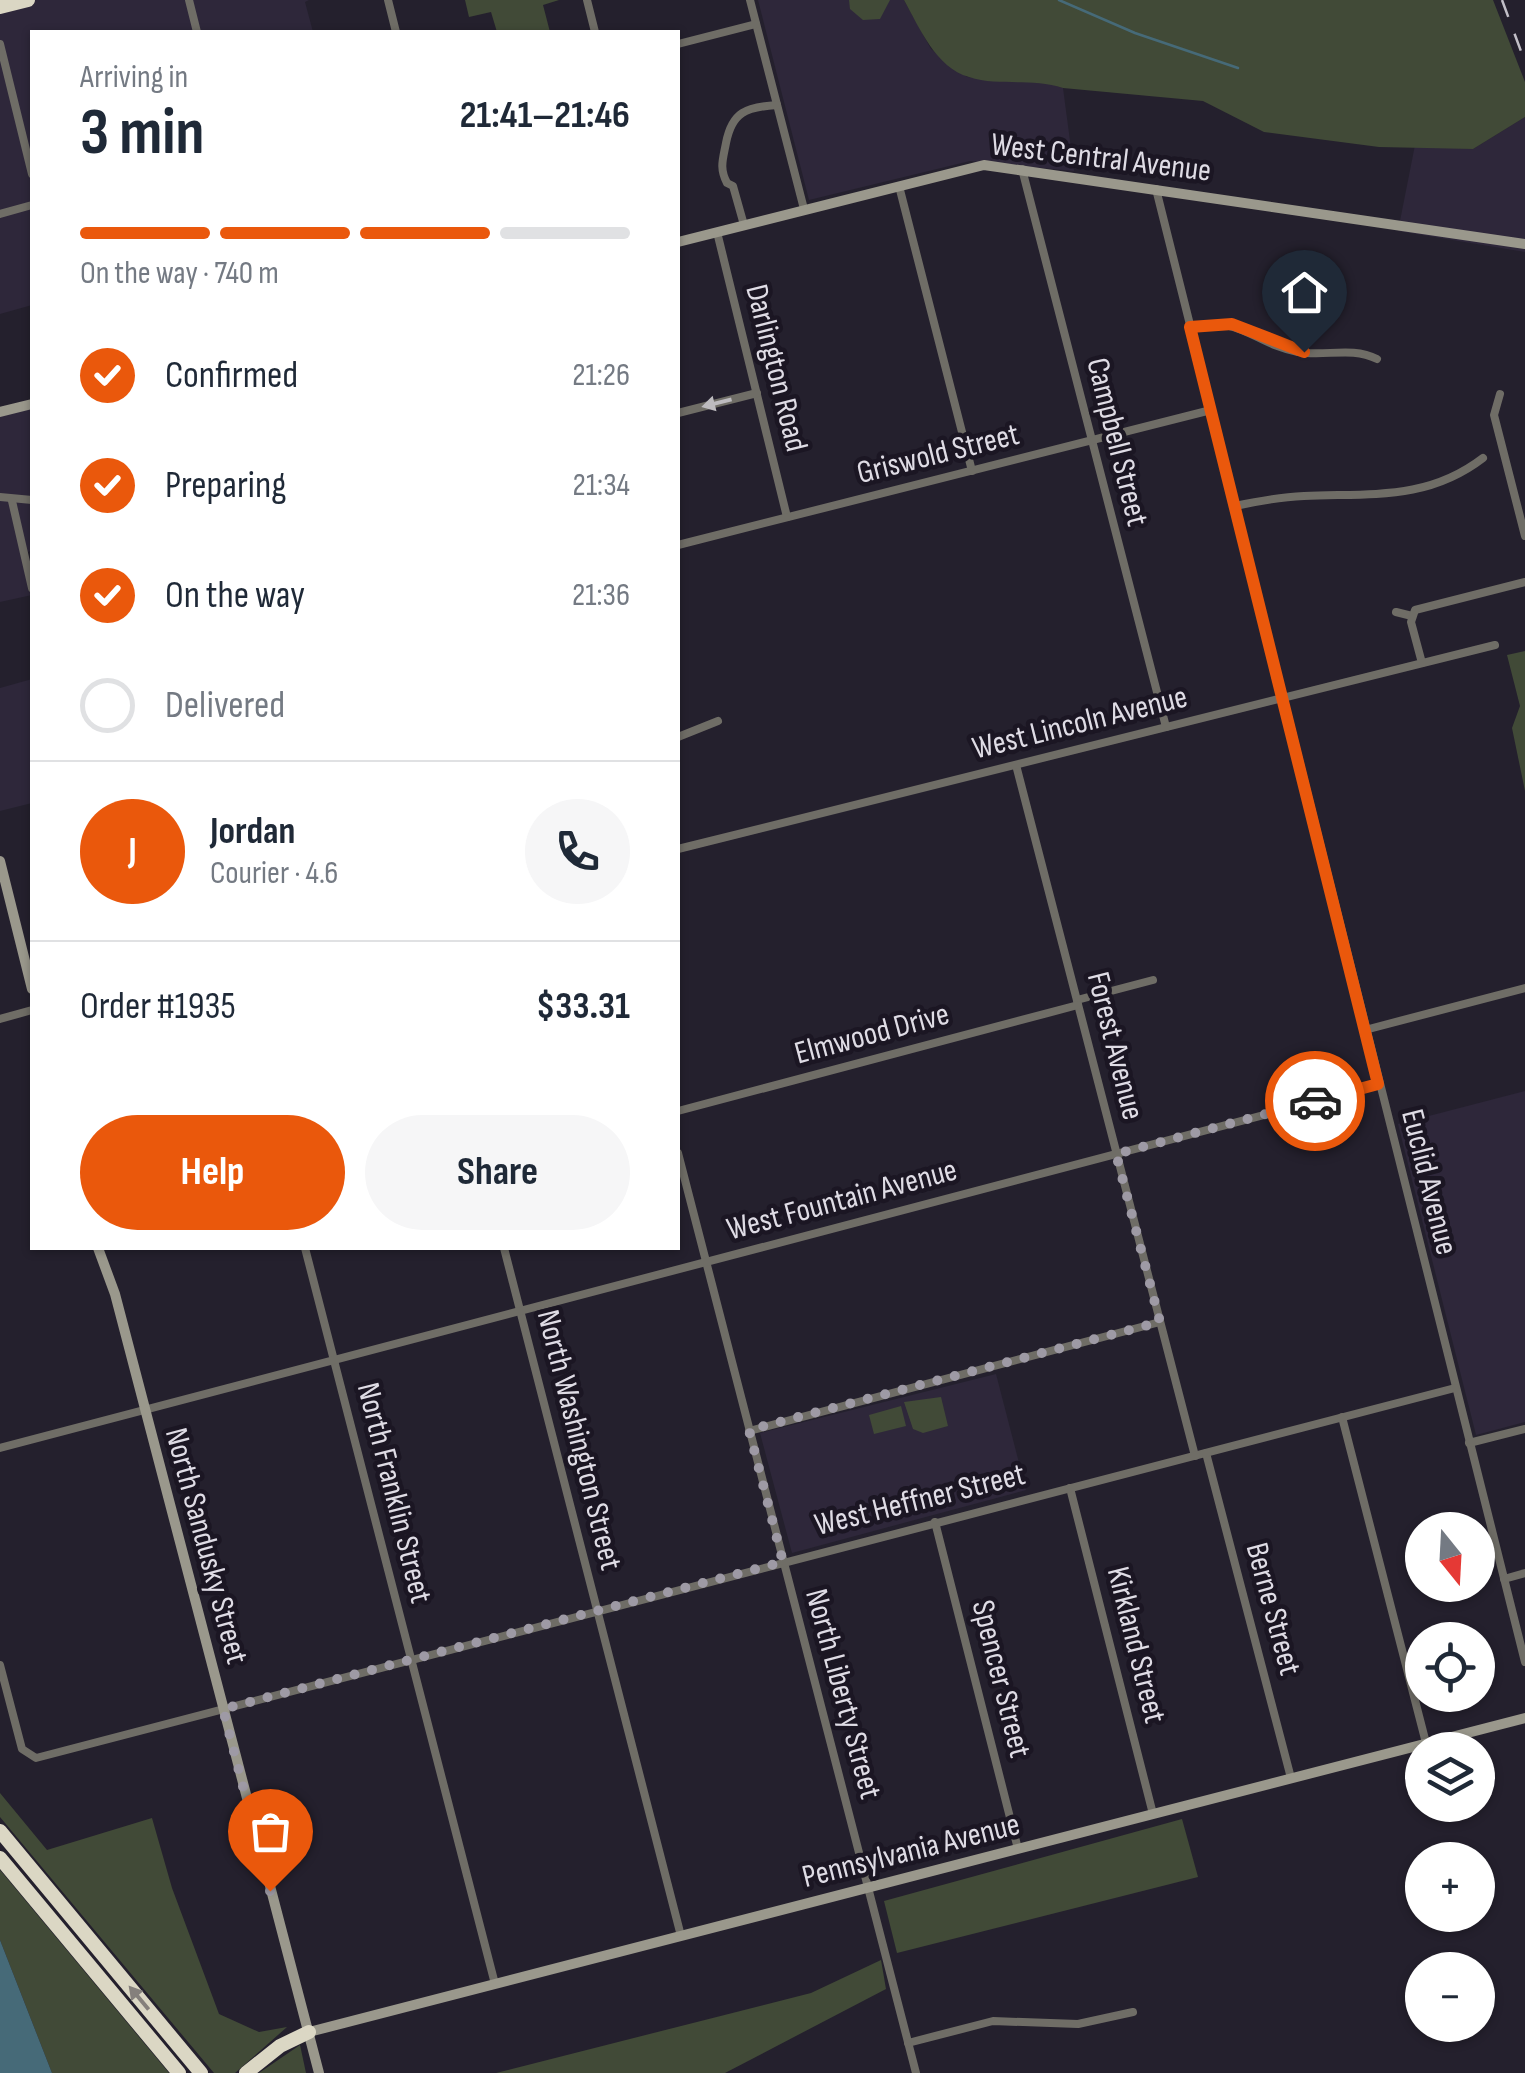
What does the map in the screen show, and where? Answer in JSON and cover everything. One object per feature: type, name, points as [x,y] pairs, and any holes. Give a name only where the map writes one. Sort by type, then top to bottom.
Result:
[{"type":"highway","points":[[0,7],[28,0]]},
{"type":"highway","points":[[0,1831],[202,2073]]},
{"type":"highway","points":[[0,1858],[180,2073]]},
{"type":"highway","points":[[246,2073],[280,2046],[310,2032]]},
{"type":"street","points":[[189,0],[197,30]]},
{"type":"street","points":[[388,0],[396,30]]},
{"type":"street","points":[[587,0],[594,30]]},
{"type":"street","points":[[750,0],[804,210]]},
{"type":"street","points":[[680,43],[756,24]]},
{"type":"street","points":[[0,44],[30,166]]},
{"type":"street","points":[[744,225],[733,186],[727,183],[720,167],[728,126],[742,112],[777,105]]},
{"type":"street","name":"West Central Avenue","points":[[680,241],[984,165],[1525,244]]},
{"type":"street","name":"Campbell Street","points":[[1022,169],[1166,728]]},
{"type":"street","points":[[899,186],[972,471]]},
{"type":"street","name":"Euclid Avenue","points":[[1156,189],[1525,1662]]},
{"type":"street","points":[[0,214],[30,206]]},
{"type":"street","name":"Darlington Road","points":[[717,232],[788,517]]},
{"type":"street","points":[[1190,327],[1232,324],[1297,352],[1351,351],[1377,359]]},
{"type":"street","points":[[680,412],[757,393]]},
{"type":"street","points":[[1500,394],[1494,415],[1525,536]]},
{"type":"street","points":[[0,412],[30,404]]},
{"type":"street","name":"Griswold Street","points":[[680,544],[1211,410]]},
{"type":"street","points":[[1235,506],[1302,496],[1396,495],[1450,479],[1483,458]]},
{"type":"street","points":[[0,497],[30,500]]},
{"type":"street","points":[[12,501],[30,579]]},
{"type":"street","points":[[1422,664],[1412,616],[1417,608],[1525,582]]},
{"type":"street","points":[[1396,612],[1412,616]]},
{"type":"street","name":"West Lincoln Avenue","points":[[680,849],[1495,645]]},
{"type":"street","points":[[680,737],[718,721]]},
{"type":"street","name":"Forest Avenue","points":[[1016,765],[1194,1456]]},
{"type":"street","points":[[0,861],[30,980]]},
{"type":"street","name":"Elmwood Drive","points":[[680,1110],[1152,980]]},
{"type":"street","points":[[1365,1030],[1525,988]]},
{"type":"street","points":[[0,1018],[30,1010]]},
{"type":"street","name":"West Fountain Avenue","points":[[0,1448],[1378,1084]]},
{"type":"street","name":"North Liberty Street","points":[[680,1161],[916,2073]]},
{"type":"street","name":"North Sandusky Street","points":[[99,1250],[145,1410],[320,2073]]},
{"type":"street","name":"North Franklin Street","points":[[306,1250],[495,1984]]},
{"type":"street","name":"North Washington Street","points":[[505,1250],[680,1936]]},
{"type":"street","points":[[749,1430],[1160,1322]]},
{"type":"street","name":"West Heffner Street","points":[[0,1665],[22,1749],[29,1756],[1456,1388]]},
{"type":"street","points":[[1342,1417],[1423,1732]]},
{"type":"street","points":[[1470,1443],[1525,1428]]},
{"type":"street","name":"Berne Street","points":[[1206,1452],[1291,1778]]},
{"type":"street","name":"Kirkland Street","points":[[1070,1488],[1153,1814]]},
{"type":"street","name":"Spencer Street","points":[[935,1522],[1018,1849]]},
{"type":"street","points":[[1504,1579],[1525,1574]]},
{"type":"street","name":"Pennsylvania Avenue","points":[[1472,1732],[1525,1718]]},
{"type":"street","name":"Pennsylvania Avenue","points":[[310,2032],[1405,1749]]},
{"type":"street","points":[[908,2043],[993,2021],[1078,2024],[1133,2012]]},
{"type":"shaded area","points":[[0,0],[309,0],[305,2],[312,30],[30,30],[30,306],[0,314]]},
{"type":"shaded area","points":[[758,0],[904,0],[931,49],[967,77],[1045,82],[1063,88],[1074,171],[970,161],[809,200]]},
{"type":"shaded area","points":[[1525,117],[1525,252],[1398,231],[1415,145],[1473,149]]},
{"type":"shaded area","points":[[30,408],[30,595],[0,602],[0,416]]},
{"type":"shaded area","points":[[30,680],[30,804],[0,811],[0,688]]},
{"type":"shaded area","points":[[1525,1091],[1525,1422],[1476,1435],[1398,1124]]},
{"type":"shaded area","points":[[996,1374],[1026,1490],[792,1553],[760,1433]]},
{"type":"green space","points":[[465,0],[559,0],[543,5],[549,30],[496,30],[491,12],[469,17]]},
{"type":"green space","points":[[849,0],[890,0],[880,19],[863,20],[850,9]]},
{"type":"green space","points":[[904,0],[1493,0],[1525,82],[1525,117],[1473,149],[1379,147],[1264,132],[1203,101],[980,80],[957,72],[938,56]]},
{"type":"green space","points":[[1525,651],[1525,791],[1512,728],[1520,706],[1507,655]]},
{"type":"green space","points":[[941,1397],[948,1426],[923,1433],[913,1429],[904,1402]]},
{"type":"green space","points":[[901,1406],[906,1426],[874,1434],[869,1415]]},
{"type":"green space","points":[[0,1793],[47,1850],[152,1818],[172,1888],[219,2014],[259,2032],[287,2027],[235,2073],[214,2073],[0,1817]]},
{"type":"green space","points":[[1182,1819],[1198,1877],[897,1953],[884,1901]]},
{"type":"green space","points":[[0,1870],[169,2073],[52,2073],[0,1940]]},
{"type":"green space","points":[[881,1960],[886,1989],[725,2073],[496,2073],[811,1993]]},
{"type":"green space","points":[[300,2045],[306,2073],[259,2073]]},
{"type":"water","points":[[0,1940],[52,2073],[0,2073]]},
{"type":"waterway","points":[[1059,0],[1135,33],[1238,68]]},
{"type":"railway","points":[[1502,0],[1525,62]]},
{"type":"way so far","points":[[270,1891],[223,1709],[783,1562],[749,1430],[1160,1322],[1116,1154],[1315,1101]]},
{"type":"route","points":[[1304,352],[1285,348],[1232,324],[1190,327],[1378,1084],[1315,1101]]}]
